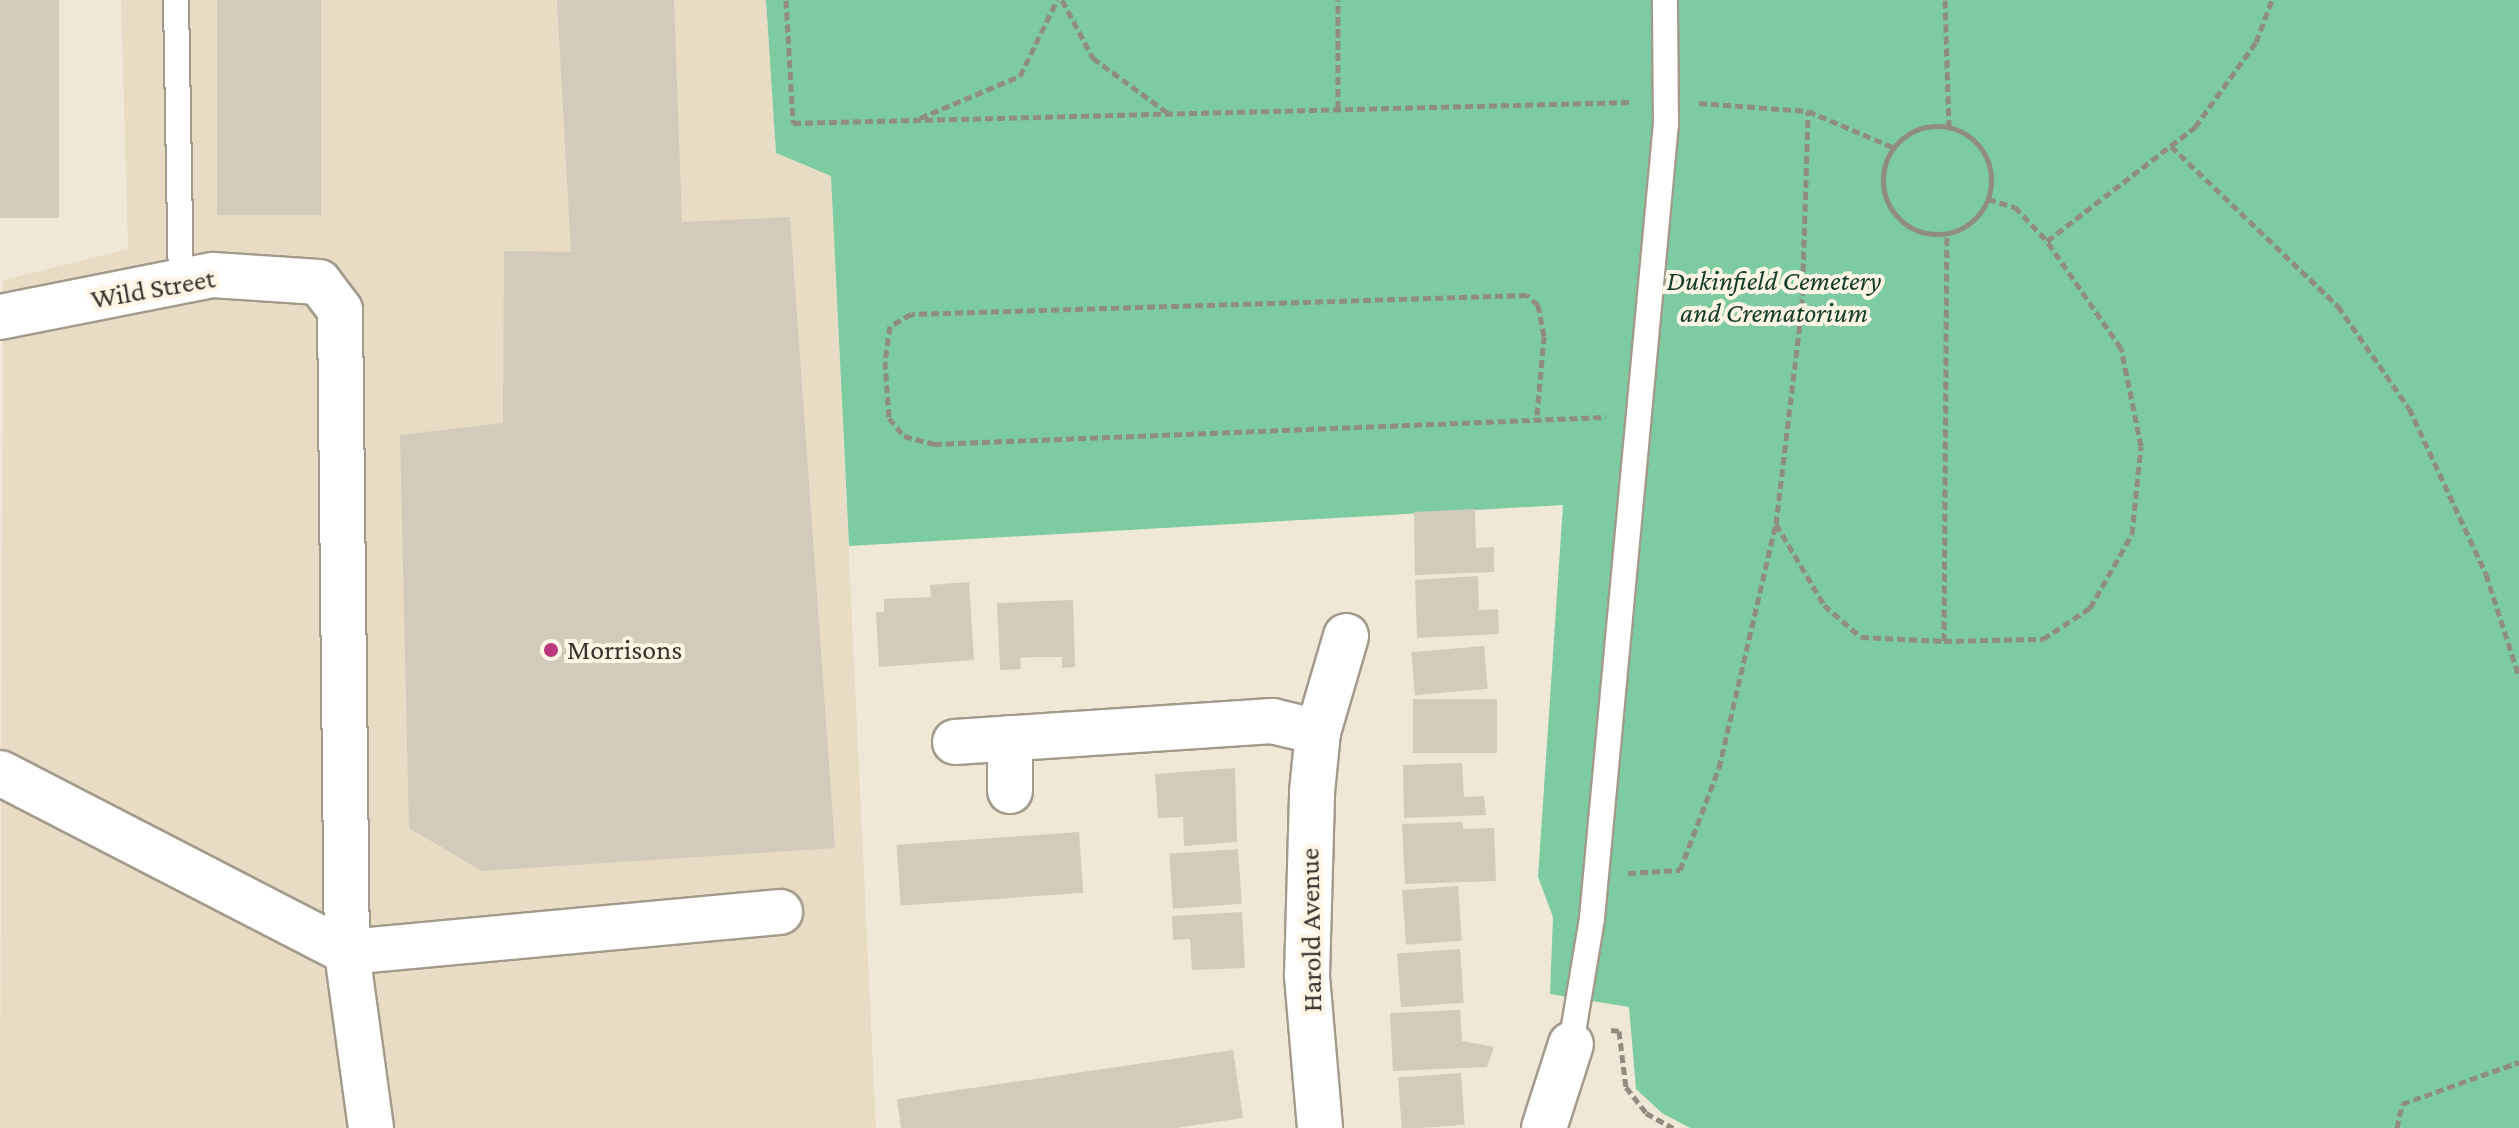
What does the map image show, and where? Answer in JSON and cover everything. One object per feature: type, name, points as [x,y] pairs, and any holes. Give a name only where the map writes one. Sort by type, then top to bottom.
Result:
[{"type":"street","name":"Wild Street","points":[[0,317],[213,275],[319,282],[340,310],[347,952]]},
{"type":"street","name":"Harold Avenue","points":[[1320,1128],[1306,911],[1318,732],[1346,636]]},
{"type":"street","points":[[955,742],[1272,721],[1318,732]]},
{"type":"street","points":[[1010,738],[1010,791]]},
{"type":"street","points":[[0,773],[347,952],[780,912]]},
{"type":"street","points":[[347,952],[371,1128]]},
{"type":"street","points":[[1544,1128],[1573,1033]]},
{"type":"lane","points":[[176,0],[181,281]]},
{"type":"lane","points":[[1573,1033],[1595,875],[1638,417],[1666,101],[1665,0]]},
{"type":"path","points":[[786,0],[793,123],[1666,101],[1808,111],[1893,147]]},
{"type":"path","points":[[915,120],[1020,76],[1060,0]]},
{"type":"path","points":[[1060,0],[1093,58],[1169,113]]},
{"type":"path","points":[[1338,0],[1338,109]]},
{"type":"path","points":[[1945,0],[1949,126]]},
{"type":"path","points":[[2047,241],[2195,127],[2256,42],[2272,0]]},
{"type":"path","points":[[1595,875],[1680,870],[1719,768],[1776,524],[1802,307],[1808,111]]},
{"type":"path","points":[[1949,126],[1973,139],[1989,162],[1988,199],[1979,215],[1947,233],[1911,228],[1897,216],[1883,183],[1893,147],[1917,129],[1949,126]]},
{"type":"path","points":[[2171,146],[2338,306],[2409,408],[2486,574],[2519,677]]},
{"type":"path","points":[[1776,524],[1824,605],[1861,637],[1944,641],[2043,639],[2090,608],[2132,534],[2141,446],[2121,348],[2047,241],[2015,207],[1988,199]]},
{"type":"path","points":[[1944,641],[1947,233]]},
{"type":"path","points":[[1537,415],[1544,336],[1538,305],[1527,295],[911,314],[890,326],[885,361],[889,418],[904,436],[934,444],[1537,415],[1638,417]]},
{"type":"path","points":[[1573,1033],[1619,1031],[1626,1087],[1646,1113],[1673,1128]]},
{"type":"path","points":[[2397,1128],[2402,1104],[2519,1062]]},
{"type":"shaded area","points":[[121,0],[766,0],[776,153],[831,176],[876,1128],[0,1128],[3,280],[128,249]]},
{"type":"green space","name":"Dukinfield Cemetery and Crematorium","points":[[766,0],[2519,0],[2519,1128],[1690,1128],[1662,1113],[1636,1089],[1629,1007],[1550,994],[1553,917],[1538,877],[1563,505],[849,546],[831,176],[776,153]]},
{"type":"building","points":[[0,0],[59,0],[59,218],[0,218]]},
{"type":"building","points":[[217,0],[321,0],[321,215],[217,215]]},
{"type":"building","points":[[557,0],[674,0],[682,222],[790,217],[835,848],[482,871],[409,828],[400,435],[503,423],[504,251],[571,252]]},
{"type":"building","points":[[1475,509],[1476,548],[1494,547],[1494,572],[1415,575],[1414,512]]},
{"type":"building","points":[[1478,576],[1479,610],[1498,609],[1499,634],[1417,638],[1415,580]]},
{"type":"building","points":[[969,582],[974,660],[879,667],[876,612],[884,612],[884,599],[931,597],[930,585]]},
{"type":"building","points":[[1073,600],[1075,667],[1062,668],[1062,657],[1036,657],[1020,658],[1021,669],[1000,670],[997,603]]},
{"type":"building","points":[[1484,646],[1488,689],[1415,695],[1411,652]]},
{"type":"building","points":[[1413,699],[1497,699],[1497,753],[1413,753]]},
{"type":"building","points":[[1462,763],[1464,797],[1484,796],[1486,815],[1404,818],[1403,765]]},
{"type":"building","points":[[1235,768],[1237,842],[1184,846],[1183,817],[1158,818],[1155,774]]},
{"type":"building","points":[[1463,822],[1463,829],[1494,828],[1496,881],[1405,884],[1402,824]]},
{"type":"building","points":[[1079,832],[1083,893],[901,906],[896,845]]},
{"type":"building","points":[[1238,849],[1242,904],[1173,909],[1169,854]]},
{"type":"building","points":[[1458,886],[1462,941],[1406,945],[1402,890]]},
{"type":"building","points":[[1242,912],[1245,968],[1192,970],[1190,939],[1173,940],[1172,916]]},
{"type":"building","points":[[1460,949],[1464,1003],[1401,1007],[1397,953]]},
{"type":"building","points":[[1460,1010],[1462,1041],[1494,1047],[1487,1067],[1393,1071],[1390,1013]]},
{"type":"building","points":[[1233,1050],[1243,1118],[1176,1128],[901,1128],[897,1099]]},
{"type":"building","points":[[1461,1073],[1465,1125],[1402,1128],[1398,1077]]},
{"type":"place","name":"Morrisons","points":[[551,650]]}]
